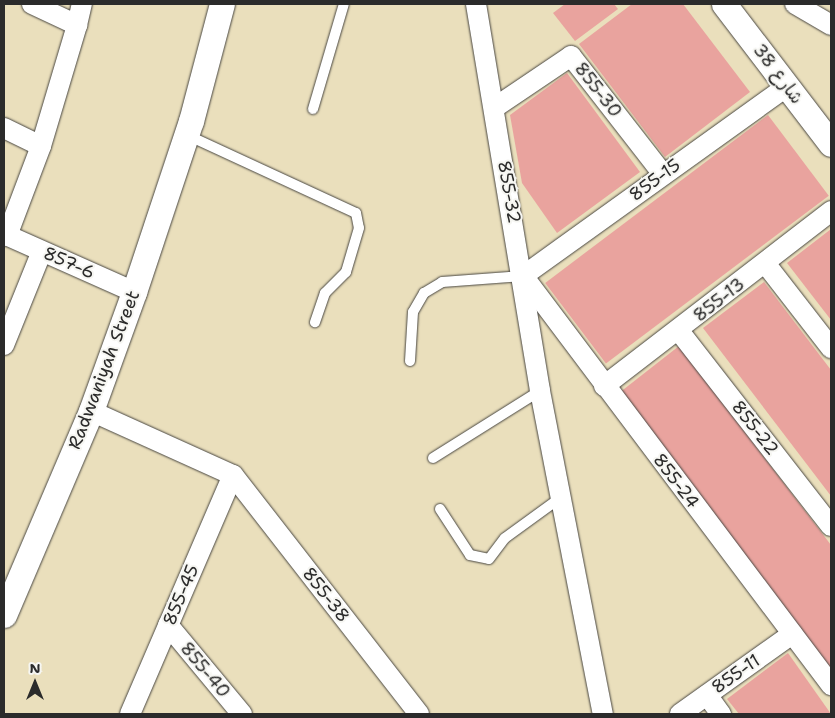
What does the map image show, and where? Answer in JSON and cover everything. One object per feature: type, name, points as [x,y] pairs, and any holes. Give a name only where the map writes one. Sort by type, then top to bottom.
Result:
[{"type":"street","points":[[32,4],[77,25]]},
{"type":"street","points":[[6,235],[41,146],[82,4]]},
{"type":"street","points":[[189,128],[204,4]]},
{"type":"street","points":[[189,128],[222,4]]},
{"type":"street","name":"855-32","points":[[476,4],[523,276],[540,391],[603,714]]},
{"type":"street","name":"شارع 38","points":[[724,4],[831,144]]},
{"type":"street","points":[[794,4],[831,25]]},
{"type":"street","name":"855-30","points":[[494,108],[571,56],[663,174]]},
{"type":"street","name":"855-15","points":[[523,276],[787,86]]},
{"type":"street","points":[[4,128],[41,146]]},
{"type":"street","name":"Radwaniyah Street","points":[[4,614],[91,411],[134,292],[189,128]]},
{"type":"street","name":"855-13","points":[[604,386],[679,331],[831,211]]},
{"type":"street","name":"857-6","points":[[6,235],[134,292]]},
{"type":"street","points":[[4,345],[42,251]]},
{"type":"street","points":[[765,263],[831,348]]},
{"type":"street","name":"855-24","points":[[523,276],[831,685]]},
{"type":"street","name":"855-22","points":[[679,331],[831,526]]},
{"type":"street","points":[[91,411],[233,475]]},
{"type":"street","name":"855-45","points":[[130,714],[233,475]]},
{"type":"street","name":"855-38","points":[[233,475],[419,714]]},
{"type":"street","name":"855-40","points":[[168,625],[242,714]]},
{"type":"street","name":"855-11","points":[[680,714],[792,634]]},
{"type":"street","points":[[707,695],[721,714]]},
{"type":"lane","points":[[313,109],[344,4]]},
{"type":"lane","points":[[189,128],[356,213],[359,228],[346,272],[325,293],[315,322]]},
{"type":"lane","points":[[410,361],[413,312],[424,293],[442,282],[523,276]]},
{"type":"lane","points":[[433,458],[540,391]]},
{"type":"lane","points":[[440,509],[470,555],[489,559],[505,538],[560,498]]},
{"type":"building","points":[[565,4],[614,4],[618,9],[575,41],[553,13]]},
{"type":"building","points":[[632,4],[683,4],[750,92],[665,157],[579,44]]},
{"type":"building","points":[[567,73],[640,172],[557,233],[522,183],[510,115]]},
{"type":"building","points":[[768,115],[829,196],[606,364],[545,283]]},
{"type":"building","points":[[831,229],[831,320],[787,263]]},
{"type":"building","points":[[764,282],[831,370],[831,496],[703,328]]},
{"type":"building","points":[[679,346],[831,545],[831,670],[619,393]]},
{"type":"building","points":[[788,653],[831,714],[739,714],[727,699]]}]
